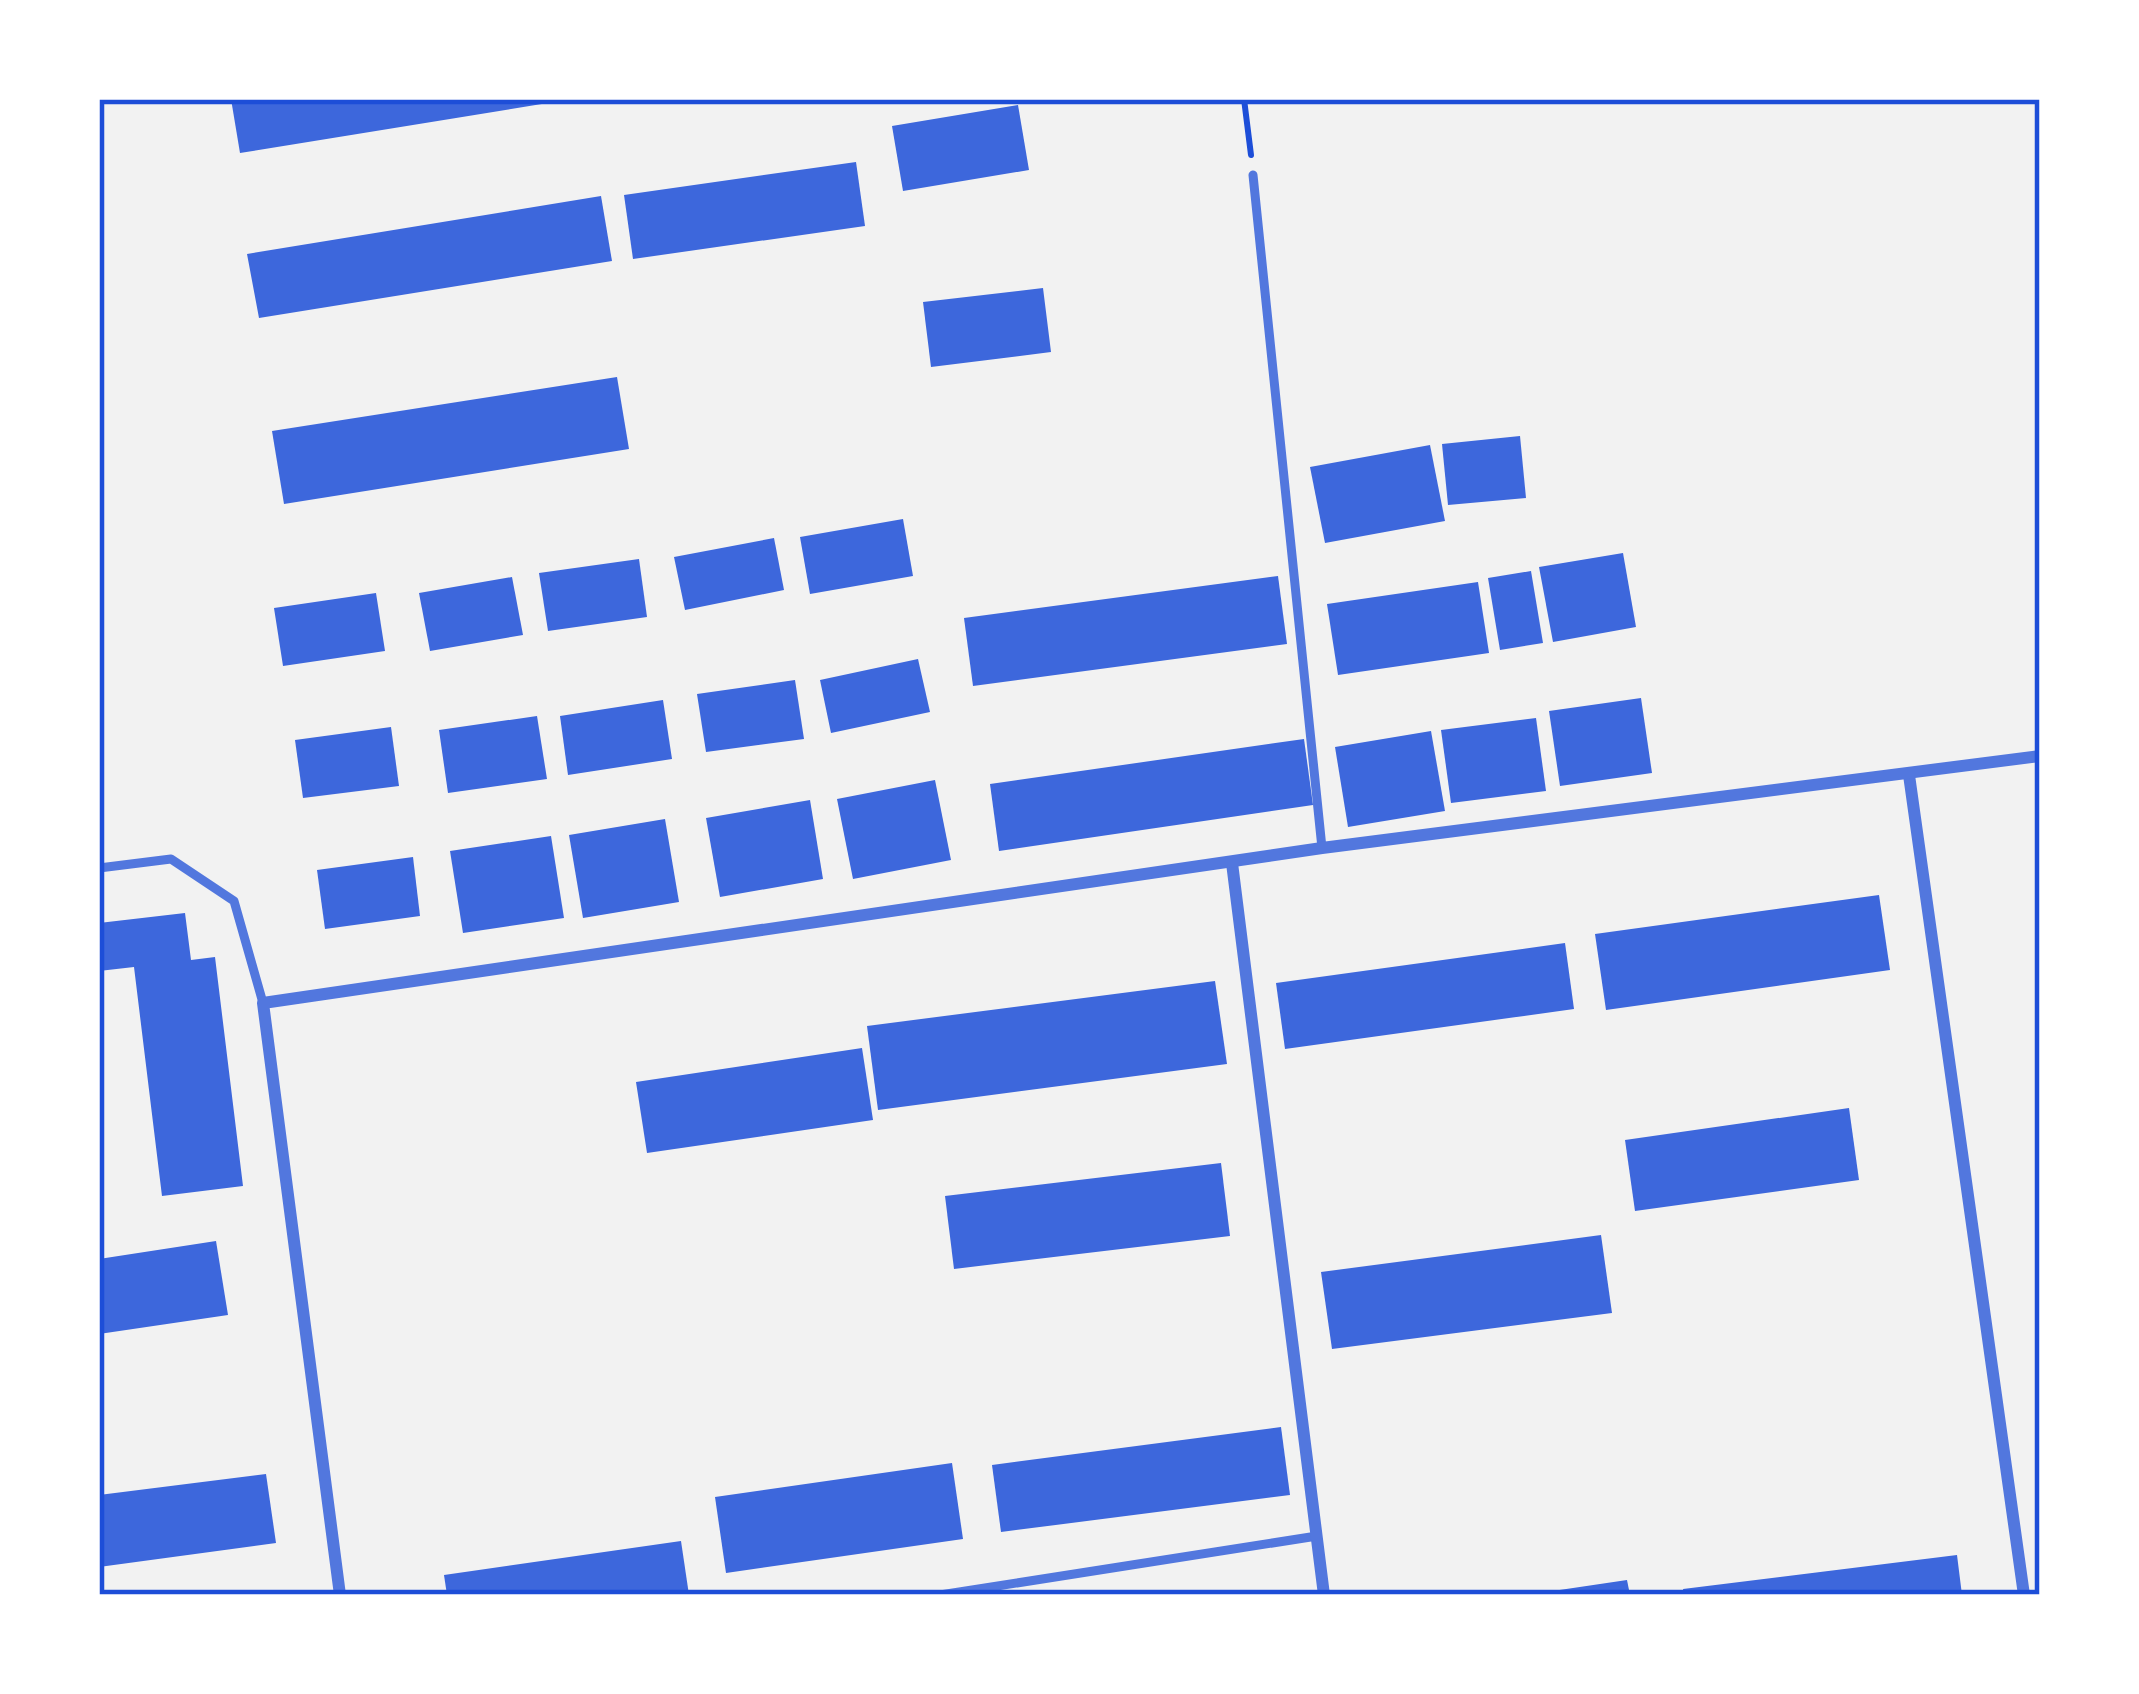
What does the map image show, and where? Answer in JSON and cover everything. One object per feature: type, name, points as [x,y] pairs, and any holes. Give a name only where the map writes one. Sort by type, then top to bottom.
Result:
[{"type":"street","points":[[340,1595],[263,1003],[1322,848],[2040,756]]},
{"type":"street","points":[[1909,775],[2024,1595]]},
{"type":"street","points":[[1232,863],[1324,1595]]},
{"type":"lane","points":[[1253,176],[1322,848]]},
{"type":"lane","points":[[99,868],[171,859],[234,901],[263,1003]]},
{"type":"lane","points":[[940,1595],[1317,1536]]},
{"type":"path","points":[[1244,99],[1253,176]]},
{"type":"building","points":[[231,99],[554,99],[554,102],[240,153]]},
{"type":"building","points":[[1018,105],[1029,170],[903,191],[892,126]]},
{"type":"building","points":[[856,162],[865,226],[633,259],[624,195]]},
{"type":"building","points":[[601,196],[612,261],[259,318],[247,254]]},
{"type":"building","points":[[1043,288],[1051,352],[931,367],[923,302]]},
{"type":"building","points":[[617,377],[629,449],[284,504],[272,431]]},
{"type":"building","points":[[1520,436],[1526,498],[1448,505],[1442,444]]},
{"type":"building","points":[[1430,445],[1445,521],[1325,543],[1310,467]]},
{"type":"building","points":[[903,519],[913,576],[810,594],[800,537]]},
{"type":"building","points":[[774,538],[784,590],[685,610],[674,557]]},
{"type":"building","points":[[1623,553],[1636,627],[1553,642],[1539,567]]},
{"type":"building","points":[[639,559],[647,617],[548,631],[539,573]]},
{"type":"building","points":[[1531,571],[1543,643],[1500,650],[1488,578]]},
{"type":"building","points":[[1278,576],[1287,644],[973,686],[964,618]]},
{"type":"building","points":[[512,577],[523,635],[430,651],[419,593]]},
{"type":"building","points":[[1478,582],[1489,653],[1338,675],[1327,604]]},
{"type":"building","points":[[376,593],[385,651],[283,666],[274,608]]},
{"type":"building","points":[[918,659],[930,712],[831,733],[820,680]]},
{"type":"building","points":[[795,680],[804,739],[706,752],[697,694]]},
{"type":"building","points":[[1641,698],[1652,773],[1560,786],[1549,711]]},
{"type":"building","points":[[663,700],[672,759],[568,775],[560,716]]},
{"type":"building","points":[[537,716],[547,779],[448,793],[439,730]]},
{"type":"building","points":[[1536,718],[1546,791],[1451,803],[1441,730]]},
{"type":"building","points":[[391,727],[399,786],[303,798],[295,740]]},
{"type":"building","points":[[1431,731],[1445,811],[1348,827],[1335,747]]},
{"type":"building","points":[[1304,739],[1313,805],[999,851],[990,784]]},
{"type":"building","points":[[935,780],[951,860],[853,879],[837,799]]},
{"type":"building","points":[[810,800],[823,879],[720,897],[706,818]]},
{"type":"building","points":[[665,819],[679,902],[583,918],[569,835]]},
{"type":"building","points":[[551,836],[564,918],[463,933],[450,851]]},
{"type":"building","points":[[413,857],[420,916],[325,929],[317,870]]},
{"type":"building","points":[[1879,895],[1890,970],[1606,1010],[1595,934]]},
{"type":"building","points":[[185,913],[191,960],[215,957],[243,1186],[162,1196],[134,967],[99,971],[99,923]]},
{"type":"building","points":[[1565,943],[1574,1009],[1285,1049],[1276,983]]},
{"type":"building","points":[[1215,981],[1227,1064],[878,1110],[867,1026]]},
{"type":"building","points":[[862,1048],[873,1120],[647,1153],[636,1082]]},
{"type":"building","points":[[1849,1108],[1859,1180],[1635,1211],[1625,1140]]},
{"type":"building","points":[[1221,1163],[1230,1236],[954,1269],[945,1196]]},
{"type":"building","points":[[1601,1235],[1612,1313],[1332,1349],[1321,1272]]},
{"type":"building","points":[[216,1241],[228,1315],[99,1334],[99,1259]]},
{"type":"building","points":[[1281,1427],[1290,1495],[1001,1532],[992,1465]]},
{"type":"building","points":[[952,1463],[963,1539],[726,1573],[715,1497]]},
{"type":"building","points":[[266,1474],[276,1543],[99,1567],[99,1495]]},
{"type":"building","points":[[681,1541],[689,1595],[447,1595],[444,1575]]},
{"type":"building","points":[[1957,1555],[1962,1595],[1684,1595],[1683,1589]]},
{"type":"building","points":[[1627,1580],[1630,1595],[1546,1595],[1546,1592]]}]
